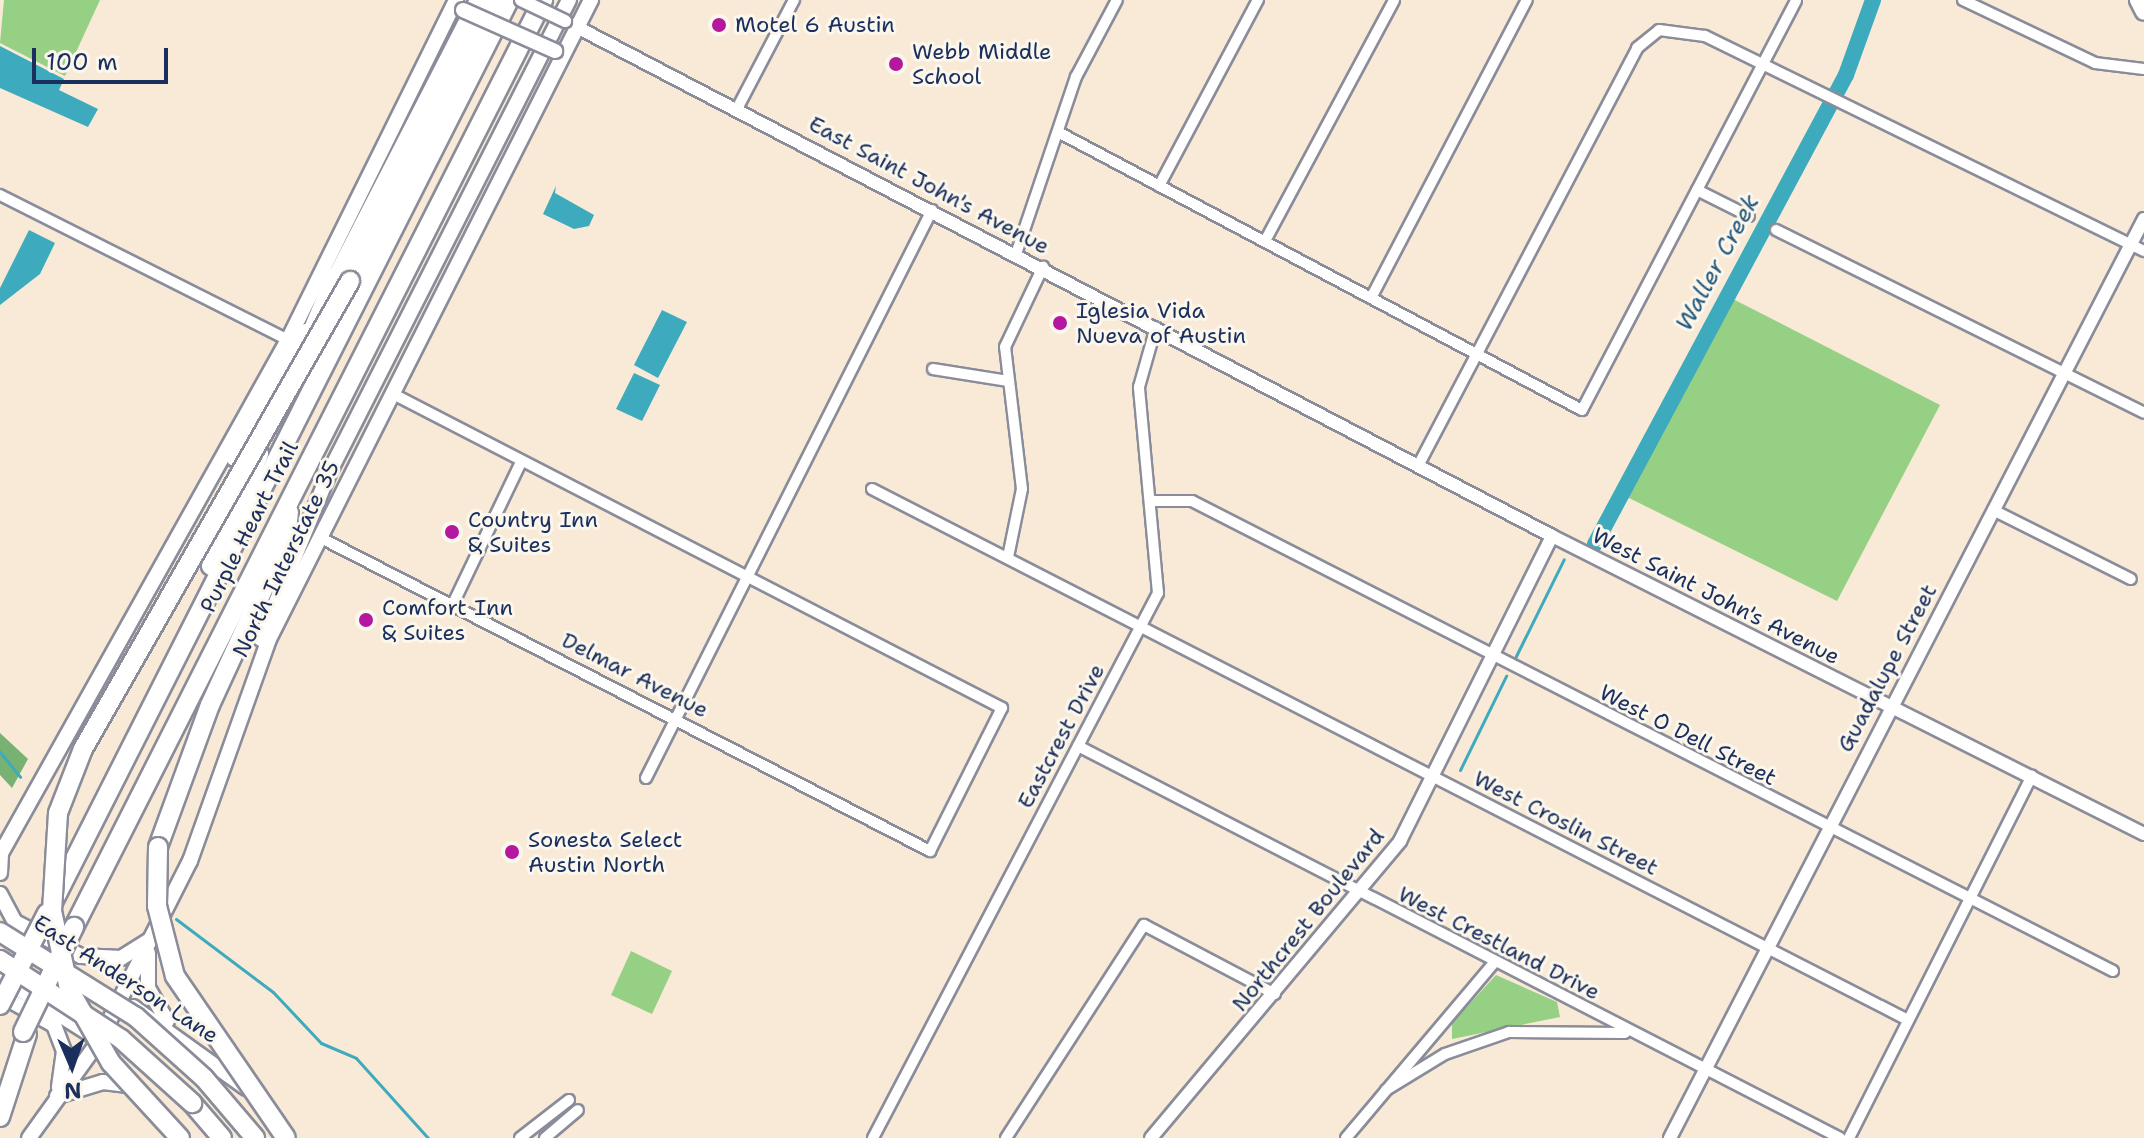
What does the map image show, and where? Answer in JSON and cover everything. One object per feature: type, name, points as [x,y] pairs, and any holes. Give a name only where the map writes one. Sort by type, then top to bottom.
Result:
[{"type":"highway","points":[[180,1138],[111,1063],[69,989],[52,911],[58,813],[83,749],[342,279],[491,0]]},
{"type":"highway","name":"Purple Heart Trail","points":[[0,1005],[509,0]]},
{"type":"highway","name":"Purple Heart Trail","points":[[0,1077],[25,1033],[74,927],[543,0]]},
{"type":"highway","points":[[181,648],[342,279]]},
{"type":"highway","points":[[286,1138],[175,976],[159,927],[158,847],[210,705],[286,540],[291,497]]},
{"type":"highway","points":[[0,932],[136,1017],[204,1078],[255,1138]]},
{"type":"highway","points":[[0,960],[121,1039],[222,1138]]},
{"type":"highway","points":[[0,1117],[25,1033]]},
{"type":"main road","points":[[162,570],[204,513],[342,279],[477,0]]},
{"type":"main road","points":[[256,667],[304,526],[569,0]]},
{"type":"main road","name":"North Interstate 35","points":[[29,1138],[99,1041],[121,999],[205,825],[256,667],[591,0]]},
{"type":"main road","points":[[2138,0],[2144,12]]},
{"type":"main road","points":[[0,873],[0,854],[162,570],[288,340],[456,9],[555,51],[559,68]]},
{"type":"main road","points":[[0,894],[15,922],[81,956],[121,958],[151,938]]},
{"type":"main road","name":"East Anderson Lane","points":[[0,924],[191,1043],[298,1138]]},
{"type":"main road","points":[[151,938],[145,975],[154,1008],[191,1043]]},
{"type":"main road","points":[[0,977],[99,1041],[189,1138]]},
{"type":"main road","points":[[0,995],[54,1025],[61,1037],[57,1096],[103,1082],[141,1089]]},
{"type":"street","name":"East Saint John's Avenue","points":[[521,0],[738,107],[1315,412]]},
{"type":"street","points":[[738,107],[794,0]]},
{"type":"street","points":[[1016,254],[1076,77],[1117,0]]},
{"type":"street","points":[[1159,186],[1258,0]]},
{"type":"street","points":[[1265,241],[1394,0]]},
{"type":"street","points":[[1371,298],[1527,0]]},
{"type":"street","points":[[1058,132],[1582,410],[1796,0]]},
{"type":"street","points":[[1963,0],[2095,63],[2144,69]]},
{"type":"street","points":[[1418,466],[1637,48],[1659,30],[1677,28],[1763,63],[2144,251]]},
{"type":"street","points":[[1697,190],[1749,216]]},
{"type":"street","points":[[0,195],[288,340]]},
{"type":"street","points":[[646,778],[932,210]]},
{"type":"street","name":"Guadalupe Street","points":[[1670,1138],[1701,1068],[1763,946],[2144,219]]},
{"type":"street","points":[[1776,230],[2144,413]]},
{"type":"street","points":[[1008,557],[1022,500],[1008,381],[1008,336],[1043,267]]},
{"type":"street","name":"Eastcrest Drive","points":[[873,1138],[1141,627],[1162,577],[1139,387],[1156,327]]},
{"type":"street","points":[[933,369],[1008,381]]},
{"type":"street","points":[[393,394],[520,464],[747,575]]},
{"type":"street","name":"West Saint John's Avenue","points":[[1315,412],[1552,536],[2144,834]]},
{"type":"street","points":[[453,604],[520,464]]},
{"type":"street","name":"West Croslin Street","points":[[872,489],[1908,1020]]},
{"type":"street","name":"West O Dell Street","points":[[1154,501],[1192,501],[1493,658],[2113,971]]},
{"type":"street","points":[[1993,510],[2131,579]]},
{"type":"street","name":"Northcrest Boulevard","points":[[1151,1138],[1275,994],[1400,841],[1552,536]]},
{"type":"street","name":"Delmar Avenue","points":[[321,538],[930,851],[1002,708],[747,575]]},
{"type":"street","points":[[2101,563],[2106,551]]},
{"type":"street","name":"West Crestland Drive","points":[[1078,746],[1494,963],[1840,1138]]},
{"type":"street","points":[[1849,1138],[2032,776]]},
{"type":"street","points":[[1006,1138],[1144,925],[1275,994]]},
{"type":"street","points":[[1346,1138],[1494,963]]},
{"type":"street","points":[[1386,1090],[1445,1054],[1509,1032],[1635,1034]]},
{"type":"street","points":[[520,1138],[569,1100]]},
{"type":"street","points":[[545,1138],[578,1110]]},
{"type":"green space","points":[[4,0],[100,0],[65,76],[0,43]]},
{"type":"green space","points":[[1727,296],[1940,405],[1837,601],[1625,496]]},
{"type":"green space","points":[[0,733],[28,759],[12,788],[0,775]]},
{"type":"green space","points":[[631,951],[672,971],[652,1014],[611,995]]},
{"type":"green space","points":[[1496,975],[1557,1002],[1560,1017],[1452,1039],[1452,1023]]},
{"type":"water","points":[[0,46],[64,79],[59,90],[98,109],[88,127],[0,88]]},
{"type":"water","points":[[556,186],[555,193],[594,215],[589,226],[574,229],[543,214]]},
{"type":"water","points":[[29,230],[55,243],[40,274],[0,305],[0,288]]},
{"type":"water","points":[[662,310],[687,322],[658,378],[634,365]]},
{"type":"water","points":[[634,373],[660,385],[642,421],[616,409]]},
{"type":"waterway","name":"Waller Creek","points":[[1595,544],[1846,75],[1873,0]]},
{"type":"waterway","name":"Waller Creek","points":[[1515,658],[1564,559]]},
{"type":"waterway","name":"Waller Creek","points":[[1460,770],[1506,676]]},
{"type":"waterway","points":[[0,752],[20,777]]},
{"type":"waterway","points":[[176,919],[273,992],[321,1043],[356,1058],[428,1138]]},
{"type":"place","name":"Motel 6 Austin","points":[[719,25]]},
{"type":"place","name":"Webb Middle School","points":[[896,64]]},
{"type":"place","name":"Iglesia Vida Nueva of Austin","points":[[1060,323]]},
{"type":"place","name":"Country Inn & Suites","points":[[452,532]]},
{"type":"place","name":"Comfort Inn & Suites","points":[[366,620]]},
{"type":"place","name":"Sonesta Select Austin North","points":[[512,852]]}]
